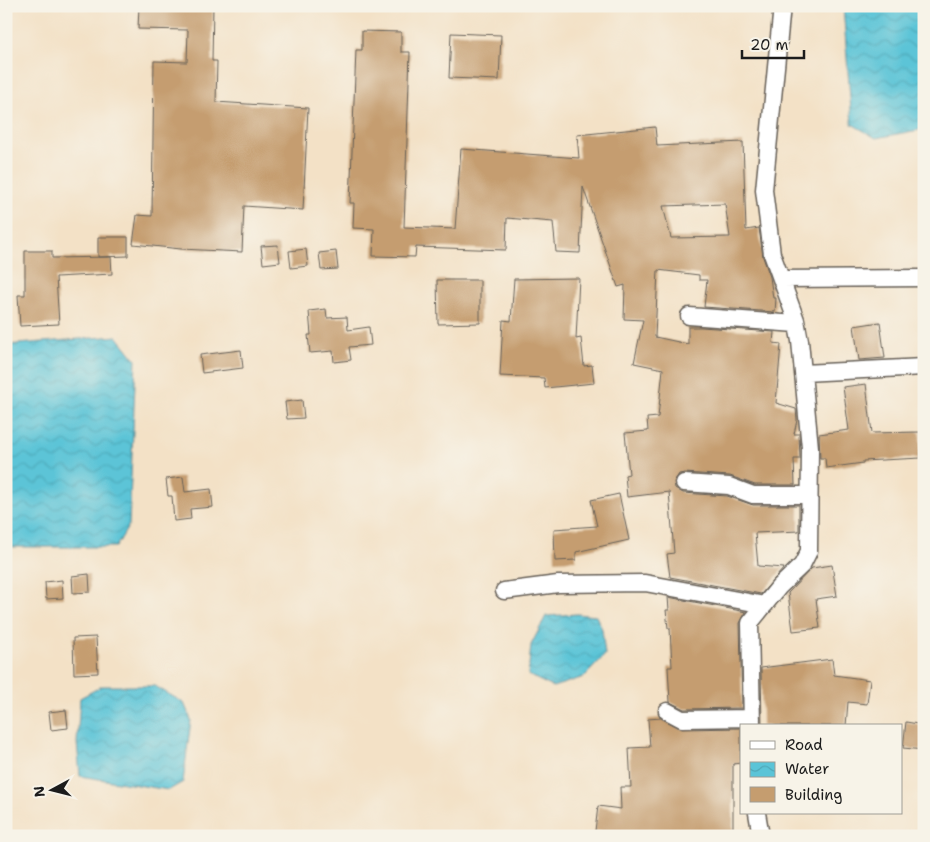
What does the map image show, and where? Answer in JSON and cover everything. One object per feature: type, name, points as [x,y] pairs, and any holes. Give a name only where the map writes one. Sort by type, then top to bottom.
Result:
[{"type":"street","points":[[667,711],[682,719],[752,722],[750,624],[779,587],[802,564],[809,552],[810,448],[803,374],[796,324],[772,254],[764,190],[782,6]]},
{"type":"street","points":[[781,278],[924,278]]},
{"type":"street","points":[[689,316],[796,324]]},
{"type":"street","points":[[803,374],[924,366]]},
{"type":"street","points":[[684,483],[729,486],[754,495],[809,495]]},
{"type":"street","points":[[504,591],[558,584],[645,582],[765,604]]},
{"type":"street","points":[[757,814],[761,836]]},
{"type":"water","points":[[843,6],[924,6],[924,129],[876,138],[852,124]]},
{"type":"water","points":[[117,336],[136,360],[129,525],[116,547],[6,547],[6,345]]},
{"type":"water","points":[[577,614],[596,616],[602,629],[605,655],[584,677],[553,687],[528,675],[531,645],[546,616]]},
{"type":"water","points":[[102,686],[155,686],[184,703],[191,720],[183,782],[169,790],[80,776],[77,743],[80,698]]},
{"type":"building","points":[[139,6],[213,6],[212,61],[217,61],[216,102],[308,108],[303,210],[244,206],[242,252],[133,244],[137,215],[152,216],[154,61],[187,62],[188,30],[138,29]]},
{"type":"building","points":[[362,31],[401,32],[401,52],[410,52],[404,227],[455,229],[461,149],[579,158],[577,135],[655,127],[657,146],[743,142],[746,230],[759,228],[763,257],[770,277],[773,298],[776,298],[775,312],[704,307],[707,280],[699,280],[699,275],[658,270],[655,337],[688,344],[688,327],[701,327],[774,332],[773,343],[781,344],[776,403],[796,409],[797,420],[794,434],[799,434],[800,459],[794,459],[795,485],[755,485],[730,476],[685,473],[679,474],[674,482],[675,488],[683,493],[727,496],[753,505],[799,505],[799,531],[755,533],[758,566],[784,568],[761,594],[670,577],[667,554],[674,553],[669,492],[627,497],[625,475],[629,474],[625,433],[648,431],[647,418],[658,417],[663,369],[634,363],[643,320],[624,319],[625,285],[618,287],[583,187],[580,253],[556,252],[553,222],[507,218],[506,250],[416,247],[415,257],[373,256],[374,229],[353,228],[354,203],[350,203],[356,50],[362,50]],"holes":[[[725,204],[730,237],[671,238],[663,206]]]},
{"type":"building","points":[[451,33],[501,35],[499,80],[449,78]]},
{"type":"building","points":[[98,237],[128,237],[128,256],[98,257]]},
{"type":"building","points":[[278,245],[280,262],[263,264],[261,246]]},
{"type":"building","points":[[306,249],[308,266],[291,268],[289,251]]},
{"type":"building","points":[[25,251],[52,251],[52,258],[111,257],[112,274],[56,277],[59,324],[20,326],[18,295],[25,295]]},
{"type":"building","points":[[336,251],[338,269],[321,270],[319,253]]},
{"type":"building","points":[[579,278],[576,339],[581,338],[584,366],[592,365],[594,383],[545,388],[544,378],[500,376],[503,320],[511,321],[514,279]]},
{"type":"building","points":[[437,280],[480,280],[480,323],[438,324]]},
{"type":"building","points":[[326,309],[327,318],[347,317],[348,330],[369,327],[371,345],[349,347],[351,360],[334,362],[333,351],[310,353],[308,335],[311,335],[309,311]]},
{"type":"building","points":[[880,322],[885,358],[859,360],[854,326]]},
{"type":"building","points":[[241,350],[243,368],[202,373],[200,355]]},
{"type":"building","points":[[866,384],[872,433],[920,432],[921,458],[863,461],[863,463],[826,468],[825,458],[820,458],[819,434],[849,430],[843,387]]},
{"type":"building","points":[[302,400],[304,418],[287,419],[285,402]]},
{"type":"building","points":[[183,477],[185,492],[211,489],[213,507],[190,509],[191,519],[174,521],[172,496],[168,496],[166,479]]},
{"type":"building","points":[[619,494],[629,540],[576,552],[576,560],[555,561],[554,529],[597,526],[591,500]]},
{"type":"building","points":[[832,565],[837,596],[816,599],[820,628],[793,631],[788,593],[812,568]]},
{"type":"building","points":[[89,574],[90,592],[73,593],[72,576]]},
{"type":"building","points":[[62,580],[63,598],[46,599],[45,582]]},
{"type":"building","points":[[668,597],[746,612],[740,623],[742,708],[684,709],[670,702],[668,667],[672,667],[670,628],[668,628],[666,610],[669,610]]},
{"type":"building","points":[[96,637],[98,673],[74,674],[73,638]]},
{"type":"building","points":[[832,659],[834,675],[870,680],[867,704],[848,702],[846,724],[762,724],[761,668]]},
{"type":"building","points":[[66,710],[68,728],[51,730],[49,712]]},
{"type":"building","points":[[661,718],[682,729],[740,728],[740,763],[733,764],[733,836],[635,836],[595,831],[598,806],[621,809],[620,787],[631,787],[629,748],[650,747],[648,719]]},
{"type":"building","points":[[906,722],[924,725],[924,750],[903,748]]}]
